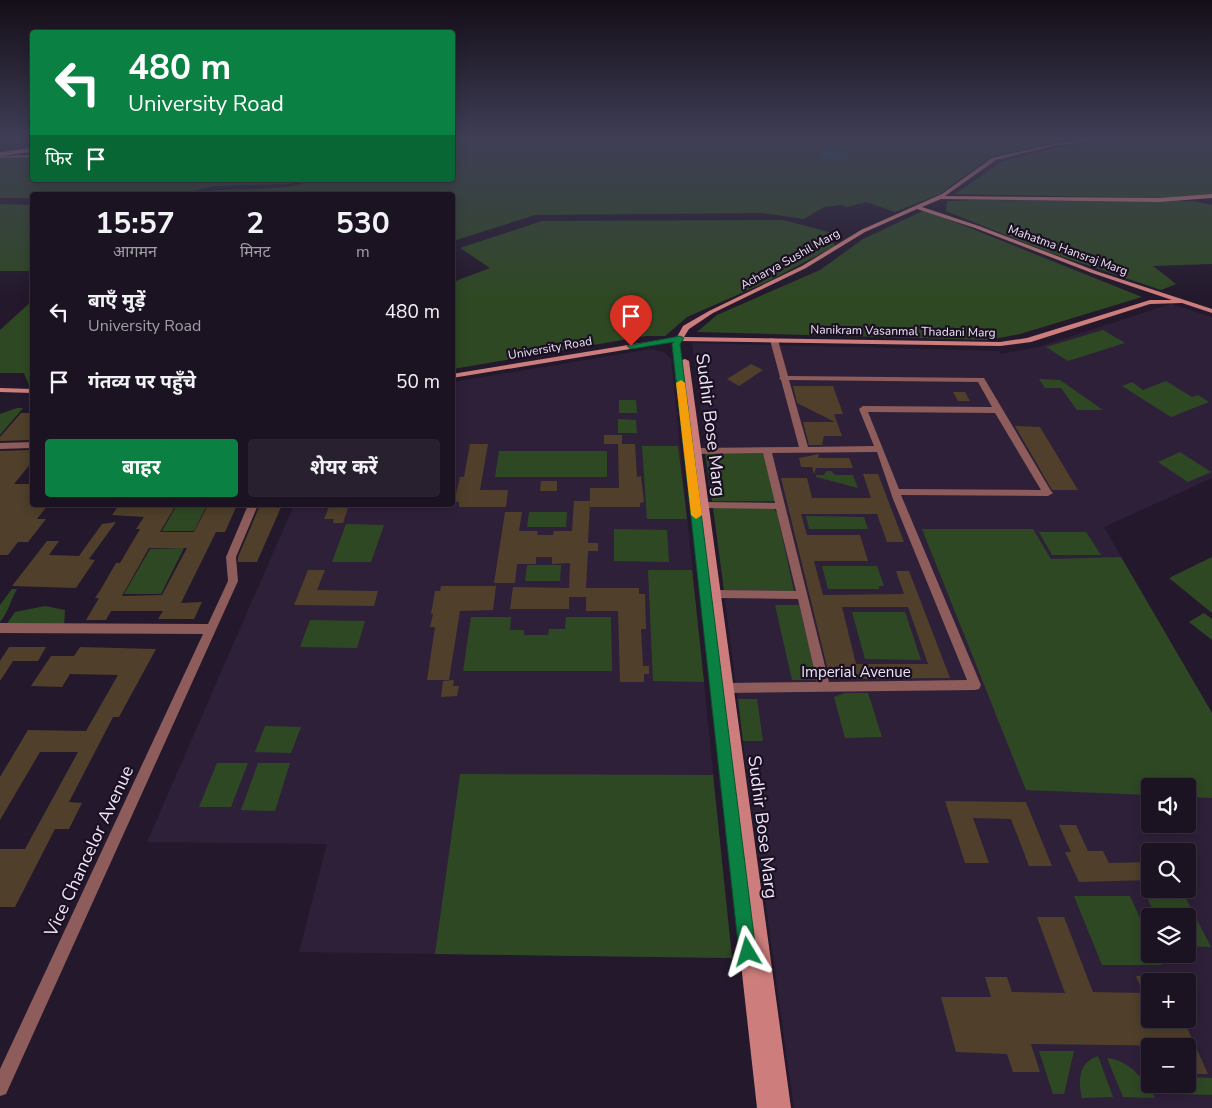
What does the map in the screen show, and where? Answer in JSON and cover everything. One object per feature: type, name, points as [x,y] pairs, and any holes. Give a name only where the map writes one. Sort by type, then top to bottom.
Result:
[{"type":"street","points":[[939,213],[934,205],[950,192]]},
{"type":"street","points":[[943,197],[1159,200],[1212,196]]},
{"type":"street","name":"Acharya Sushil Marg","points":[[680,338],[686,328],[711,312],[804,267],[863,231],[943,197]]},
{"type":"street","name":"Mahatma Hansraj Marg","points":[[917,207],[939,213],[1180,302],[1212,311]]},
{"type":"street","points":[[1149,291],[1152,298],[1150,302]]},
{"type":"street","name":"Nanikram Vasanmal Thadani Marg","points":[[680,338],[1000,344],[1028,340],[1150,302],[1180,302]]},
{"type":"street","name":"University Road","points":[[455,376],[680,338]]},
{"type":"street","name":"Sudhir Bose Marg","points":[[766,1108],[676,344],[680,338],[683,344],[716,594],[732,688],[782,1108]]},
{"type":"street","points":[[774,340],[804,450]]},
{"type":"street","points":[[783,378],[981,380],[1048,494],[896,492],[863,409],[998,410]]},
{"type":"street","points":[[0,390],[30,391]]},
{"type":"street","points":[[0,446],[30,446]]},
{"type":"street","points":[[697,451],[880,449]]},
{"type":"street","points":[[767,451],[824,687]]},
{"type":"street","name":"Imperial Avenue","points":[[732,688],[976,686],[896,492]]},
{"type":"street","points":[[704,505],[781,506]]},
{"type":"street","name":"Vice Chancelor Avenue","points":[[0,1088],[234,581],[231,557],[252,507]]},
{"type":"street","points":[[716,594],[802,595]]},
{"type":"street","points":[[0,628],[211,629]]},
{"type":"shaded area","points":[[0,192],[190,192],[30,192],[30,198],[0,198]]},
{"type":"shaded area","points":[[207,192],[943,192],[895,212],[866,202],[847,207],[841,205],[824,207],[804,219],[763,213],[535,215],[455,240],[455,192]]},
{"type":"shaded area","points":[[958,192],[1212,192],[1212,194],[1163,198],[955,194]]},
{"type":"shaded area","points":[[947,201],[1193,201],[1212,205],[1212,264],[1153,266],[1176,284],[1161,290],[1048,252],[946,211]]},
{"type":"shaded area","points":[[0,204],[30,205],[30,271],[0,271]]},
{"type":"shaded area","points":[[925,210],[1142,297],[1020,334],[988,340],[697,332],[717,315],[820,270],[863,239]]},
{"type":"shaded area","points":[[783,220],[829,232],[835,246],[769,281],[687,317],[665,336],[646,336],[455,369],[455,281],[490,268],[460,248],[542,221]]},
{"type":"shaded area","points":[[30,303],[30,385],[24,373],[0,373],[0,330]]},
{"type":"shaded area","points":[[1171,304],[1212,317],[1212,478],[1104,527],[1212,713],[1212,1108],[794,1108],[743,741],[692,343],[999,351],[1001,354],[1038,347]]},
{"type":"shaded area","points":[[1103,330],[1125,343],[1068,361],[1046,347]]},
{"type":"shaded area","points":[[652,349],[665,353],[671,359],[732,958],[299,952],[327,844],[147,842],[293,507],[455,507],[455,382]]},
{"type":"shaded area","points":[[1039,379],[1060,380],[1103,410],[1077,410],[1061,388],[1045,388]]},
{"type":"shaded area","points":[[1166,381],[1192,397],[1198,395],[1209,402],[1171,417],[1122,386],[1132,382],[1143,390]]},
{"type":"shaded area","points":[[619,400],[636,400],[637,413],[619,413]]},
{"type":"shaded area","points":[[17,408],[23,408],[0,435],[0,414]]},
{"type":"shaded area","points":[[618,419],[636,420],[637,433],[618,433]]},
{"type":"shaded area","points":[[642,446],[678,446],[687,519],[647,519]]},
{"type":"shaded area","points":[[499,451],[607,451],[607,477],[495,477]]},
{"type":"shaded area","points":[[1180,452],[1211,472],[1188,482],[1158,462]]},
{"type":"shaded area","points":[[705,453],[763,453],[775,501],[712,501]]},
{"type":"shaded area","points":[[826,471],[831,471],[835,475],[853,475],[858,488],[816,477],[816,475],[824,475]]},
{"type":"shaded area","points":[[176,507],[206,507],[194,531],[162,531]]},
{"type":"shaded area","points":[[713,507],[773,508],[777,513],[794,591],[724,590]]},
{"type":"shaded area","points":[[529,512],[567,512],[566,527],[527,527]]},
{"type":"shaded area","points":[[806,516],[864,517],[868,529],[809,529]]},
{"type":"shaded area","points":[[346,524],[384,525],[371,562],[332,562]]},
{"type":"shaded area","points":[[614,529],[667,530],[669,562],[614,561]]},
{"type":"shaded area","points":[[922,529],[1033,529],[1051,559],[1121,557],[1212,713],[1212,798],[1196,797],[1196,778],[1141,778],[1141,795],[1026,790]]},
{"type":"shaded area","points":[[1039,532],[1086,532],[1101,555],[1052,555]]},
{"type":"shaded area","points":[[184,548],[161,594],[124,594],[150,549]]},
{"type":"shaded area","points":[[1212,557],[1212,613],[1169,578]]},
{"type":"shaded area","points":[[527,565],[561,565],[560,581],[525,581]]},
{"type":"shaded area","points":[[822,566],[877,566],[884,586],[879,586],[879,589],[828,589]]},
{"type":"shaded area","points":[[648,570],[692,570],[704,682],[653,681]]},
{"type":"shaded area","points":[[12,589],[17,589],[0,622],[0,605]]},
{"type":"shaded area","points":[[775,605],[799,605],[817,680],[792,680]]},
{"type":"shaded area","points":[[45,606],[65,610],[64,625],[6,625],[15,612]]},
{"type":"shaded area","points":[[852,612],[905,612],[921,660],[865,659]]},
{"type":"shaded area","points":[[1204,613],[1212,619],[1212,640],[1189,622]]},
{"type":"shaded area","points":[[471,617],[511,617],[510,630],[524,630],[524,635],[548,635],[549,629],[565,629],[566,617],[611,617],[612,671],[463,671]]},
{"type":"shaded area","points":[[310,620],[365,621],[357,648],[300,647]]},
{"type":"shaded area","points":[[845,693],[868,693],[882,737],[845,738],[834,697]]},
{"type":"shaded area","points":[[738,699],[757,699],[763,741],[743,741]]},
{"type":"shaded area","points":[[265,726],[301,727],[291,753],[255,752]]},
{"type":"shaded area","points":[[217,763],[248,763],[231,807],[199,807]]},
{"type":"shaded area","points":[[258,763],[290,763],[275,811],[241,810]]},
{"type":"shaded area","points":[[460,774],[713,775],[732,958],[435,954]]},
{"type":"shaded area","points":[[1074,896],[1130,896],[1141,920],[1141,963],[1161,963],[1162,965],[1102,965]]},
{"type":"shaded area","points":[[1147,898],[1186,898],[1191,908],[1152,908]]},
{"type":"shaded area","points":[[1196,918],[1211,947],[1196,946]]},
{"type":"shaded area","points":[[1039,1051],[1074,1051],[1064,1094],[1053,1094]]},
{"type":"shaded area","points":[[1098,1056],[1113,1097],[1082,1098],[1081,1073],[1086,1063]]},
{"type":"shaded area","points":[[1107,1058],[1123,1063],[1135,1072],[1141,1079],[1141,1093],[1152,1093],[1155,1098],[1123,1097]]},
{"type":"shaded area","points":[[1196,1077],[1212,1078],[1212,1095],[1171,1094],[1196,1093]]},
{"type":"building","points":[[751,364],[763,370],[739,386],[727,379]]},
{"type":"building","points":[[793,386],[833,386],[843,414],[834,414],[842,436],[824,436],[822,445],[809,445],[803,422],[835,422],[797,403]]},
{"type":"building","points":[[953,392],[965,392],[970,401],[958,401]]},
{"type":"building","points":[[21,413],[30,413],[30,440],[0,441],[0,437]]},
{"type":"building","points":[[1015,426],[1040,427],[1078,490],[1052,490]]},
{"type":"building","points":[[604,435],[622,435],[622,444],[604,444]]},
{"type":"building","points":[[470,444],[488,444],[480,490],[508,490],[506,507],[459,507],[459,502],[455,502],[455,498],[460,477],[464,477]]},
{"type":"building","points":[[618,444],[635,444],[637,477],[641,476],[644,502],[640,503],[640,507],[590,507],[590,502],[588,543],[598,543],[598,551],[588,551],[586,588],[639,588],[639,594],[645,594],[646,629],[641,629],[643,666],[649,666],[649,674],[644,674],[644,682],[620,682],[618,611],[586,611],[586,597],[569,597],[569,609],[510,609],[513,587],[569,588],[570,563],[552,564],[552,557],[536,557],[536,564],[517,564],[515,583],[494,583],[505,512],[522,512],[519,531],[538,531],[537,535],[553,535],[554,531],[572,531],[574,501],[590,501],[590,488],[619,488]]},
{"type":"building","points":[[30,450],[30,464],[14,484],[30,484],[30,507],[46,507],[37,519],[46,519],[28,542],[18,542],[8,555],[0,555],[0,451]]},
{"type":"building","points":[[819,454],[818,458],[849,458],[853,468],[816,468],[814,474],[812,467],[801,467],[799,458]]},
{"type":"building","points":[[863,474],[878,474],[904,542],[887,542],[877,514],[801,514],[807,535],[860,535],[868,561],[814,561],[823,595],[904,594],[896,571],[909,571],[950,678],[830,679],[781,478],[807,478],[812,498],[871,498]],"holes":[[[842,607],[908,607],[928,664],[856,664]]]},
{"type":"building","points":[[541,481],[557,481],[557,491],[540,491]]},
{"type":"building","points":[[118,507],[175,507],[160,532],[194,532],[207,507],[236,507],[225,532],[216,532],[181,603],[202,602],[194,619],[158,619],[163,611],[111,611],[106,620],[86,620],[99,598],[95,598],[116,563],[120,563],[140,529],[136,529],[144,517],[112,515]],"holes":[[[149,548],[187,548],[162,595],[122,596]]]},
{"type":"building","points":[[259,507],[281,507],[257,562],[238,562],[238,557]]},
{"type":"building","points":[[329,507],[348,507],[343,523],[333,523],[334,519],[324,519]]},
{"type":"building","points":[[116,522],[89,559],[95,560],[76,588],[12,586],[47,541],[59,541],[49,555],[79,556],[102,524]]},
{"type":"building","points":[[308,570],[325,570],[317,590],[378,591],[374,606],[294,605]]},
{"type":"building","points":[[441,586],[496,586],[493,610],[460,611],[449,680],[427,680],[435,627],[430,627],[433,614],[431,614],[435,591],[440,591]]},
{"type":"building","points":[[9,647],[46,647],[38,661],[13,661],[0,681],[0,661]]},
{"type":"building","points":[[80,647],[156,649],[119,717],[113,717],[69,802],[82,803],[69,829],[55,829],[15,907],[0,907],[0,849],[25,849],[78,752],[40,752],[0,820],[0,777],[28,730],[86,731],[118,675],[70,674],[62,687],[31,686],[51,656],[74,656]]},
{"type":"building","points":[[454,680],[453,686],[459,686],[457,696],[441,697],[443,681]]},
{"type":"building","points":[[945,801],[1026,802],[1052,866],[1029,866],[1011,819],[973,818],[989,863],[965,863]]},
{"type":"building","points":[[1059,825],[1076,825],[1088,851],[1103,851],[1109,863],[1141,862],[1141,880],[1079,882],[1065,852],[1071,852]]},
{"type":"building","points":[[1037,917],[1064,917],[1093,992],[1141,993],[1141,1028],[1187,1028],[1192,1038],[1141,1038],[1141,1045],[1031,1044],[1040,1072],[1013,1072],[1007,1054],[956,1052],[941,997],[991,997],[985,977],[1007,977],[1012,992],[1065,993]]},
{"type":"building","points":[[1136,976],[1141,976],[1141,988]]},
{"type":"building","points":[[1196,1048],[1208,1074],[1196,1074]]},
{"type":"slow traffic","points":[[681,383],[696,515]]},
{"type":"route","points":[[631,346],[680,338],[676,344],[748,952]]}]
